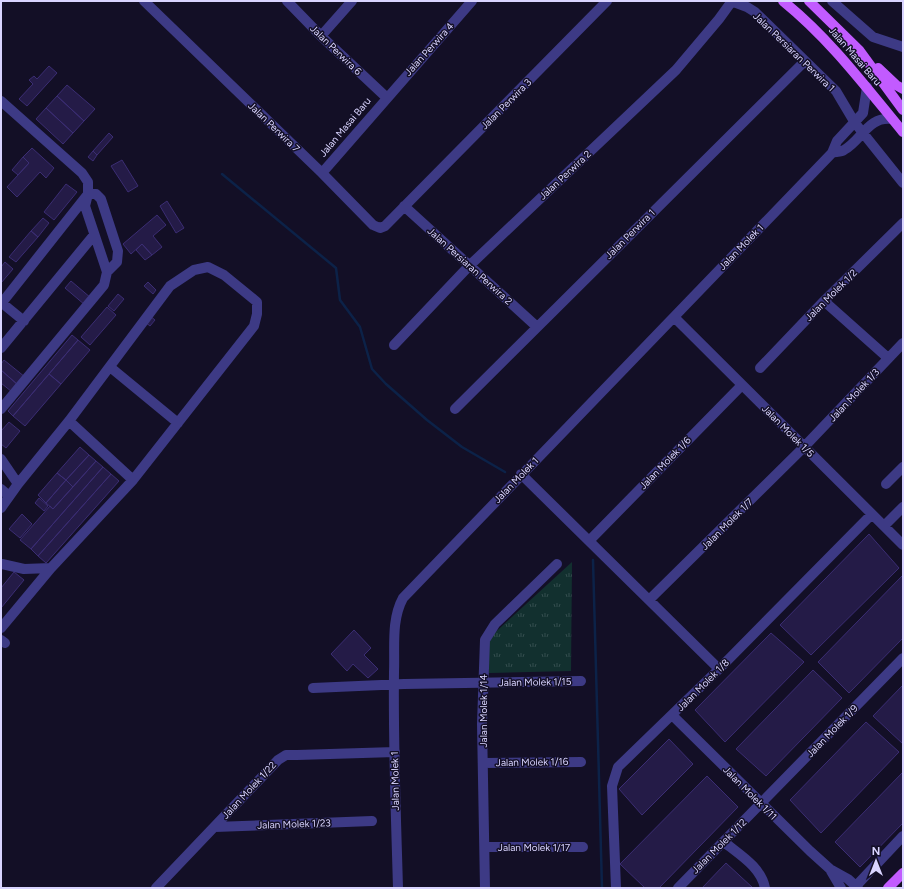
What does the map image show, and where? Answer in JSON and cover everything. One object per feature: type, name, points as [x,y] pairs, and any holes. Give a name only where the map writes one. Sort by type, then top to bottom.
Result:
[{"type":"main road","name":"Jalan Masai Baru","points":[[783,1],[807,20],[844,59],[903,132]]},
{"type":"main road","name":"Jalan Masai Baru","points":[[809,1],[859,50],[903,110]]},
{"type":"main road","points":[[859,50],[896,86],[903,89]]},
{"type":"main road","points":[[892,119],[903,115]]},
{"type":"main road","points":[[888,888],[903,872]]},
{"type":"street","name":"Jalan Perwira 7","points":[[144,1],[322,172],[373,225],[380,228],[385,226],[404,206]]},
{"type":"street","name":"Jalan Perwira 6","points":[[287,1],[321,36],[386,97]]},
{"type":"street","points":[[321,36],[352,1]]},
{"type":"street","name":"Jalan Perwira 4","points":[[386,97],[472,1]]},
{"type":"street","name":"Jalan Perwira 3","points":[[404,206],[607,1]]},
{"type":"street","name":"Jalan Persiaran Perwira 1","points":[[731,1],[747,7],[755,12],[836,92],[855,124],[903,183]]},
{"type":"street","name":"Jalan Perwira 2","points":[[394,345],[469,266],[676,70],[731,1]]},
{"type":"street","points":[[832,1],[874,37],[903,47]]},
{"type":"street","name":"Jalan Perwira 1","points":[[455,408],[536,326],[805,61]]},
{"type":"street","name":"Jalan Molek 1","points":[[398,888],[394,685],[395,620],[397,609],[403,598],[832,153],[837,141],[855,124],[863,113],[867,87]]},
{"type":"street","name":"Jalan Masai Baru","points":[[322,172],[386,97]]},
{"type":"street","points":[[1,101],[82,173],[88,182],[88,194],[85,206],[107,272]]},
{"type":"street","name":"Jalan Molek 1","points":[[832,153],[844,150],[875,122],[883,118],[892,119]]},
{"type":"street","points":[[1,409],[104,285],[107,272],[117,262],[118,252],[101,198],[96,194],[88,194]]},
{"type":"street","points":[[24,321],[2,303],[88,194]]},
{"type":"street","name":"Jalan Persiaran Perwira 2","points":[[404,206],[536,326]]},
{"type":"street","name":"Jalan Molek 1/2","points":[[760,368],[824,301],[903,223]]},
{"type":"street","points":[[1,348],[94,236]]},
{"type":"street","points":[[1,508],[18,484],[70,421],[170,286],[194,270],[208,268],[224,275],[257,302],[257,314],[254,326],[178,423],[133,480],[51,568],[1,628]]},
{"type":"street","points":[[824,301],[888,358]]},
{"type":"street","name":"Jalan Molek 1/5","points":[[674,317],[903,545]]},
{"type":"street","name":"Jalan Molek 1/3","points":[[804,447],[903,343]]},
{"type":"street","points":[[110,367],[178,423]]},
{"type":"street","name":"Jalan Molek 1/6","points":[[589,541],[742,385]]},
{"type":"street","points":[[70,421],[133,480]]},
{"type":"street","name":"Jalan Molek 1/7","points":[[649,600],[804,447]]},
{"type":"street","points":[[1,459],[18,484]]},
{"type":"street","points":[[886,484],[903,467]]},
{"type":"street","points":[[521,474],[719,669]]},
{"type":"street","points":[[1,489],[9,496]]},
{"type":"street","points":[[884,526],[903,507]]},
{"type":"street","name":"Jalan Molek 1/8","points":[[616,888],[612,786],[614,775],[623,761],[719,669],[872,514]]},
{"type":"street","points":[[1,563],[24,569],[51,568]]},
{"type":"street","name":"Jalan Molek 1/14","points":[[485,888],[483,683],[485,640],[494,624],[556,564]]},
{"type":"street","name":"Jalan Molek 1/9","points":[[761,804],[903,658]]},
{"type":"street","name":"Jalan Molek 1/15","points":[[313,688],[581,681]]},
{"type":"street","name":"Jalan Molek 1/11","points":[[672,715],[761,804],[830,869],[857,887]]},
{"type":"street","name":"Jalan Molek 1/22","points":[[156,888],[278,760],[286,756],[395,752]]},
{"type":"street","name":"Jalan Molek 1/16","points":[[483,763],[581,762]]},
{"type":"street","name":"Jalan Molek 1/12","points":[[678,888],[761,804]]},
{"type":"street","name":"Jalan Molek 1/23","points":[[215,827],[372,821]]},
{"type":"street","points":[[857,887],[903,836]]},
{"type":"street","points":[[724,842],[756,869],[763,878],[765,888]]},
{"type":"street","name":"Jalan Molek 1/17","points":[[485,847],[583,847]]},
{"type":"street","name":"Jalan Molek 1/11","points":[[830,869],[841,888]]},
{"type":"green space","points":[[572,562],[571,671],[489,673],[489,638]]},
{"type":"building","points":[[49,66],[57,73],[27,106],[19,99],[33,84],[29,80],[34,76],[37,79]]},
{"type":"building","points":[[67,85],[95,109],[84,121],[57,96]]},
{"type":"building","points":[[57,96],[84,121],[73,133],[46,108]]},
{"type":"building","points":[[46,108],[73,133],[63,144],[36,119]]},
{"type":"building","points":[[109,133],[113,137],[97,155],[93,151]]},
{"type":"building","points":[[32,148],[54,168],[46,178],[40,172],[17,197],[7,187],[29,163],[23,157]]},
{"type":"building","points":[[93,151],[97,155],[93,161],[88,157]]},
{"type":"building","points":[[23,157],[29,163],[18,175],[12,170]]},
{"type":"building","points":[[122,160],[138,186],[128,192],[111,166]]},
{"type":"building","points":[[66,184],[77,192],[54,220],[44,212]]},
{"type":"building","points":[[167,201],[184,228],[176,233],[160,206]]},
{"type":"building","points":[[157,215],[166,225],[153,236],[162,247],[152,255],[142,244],[131,254],[123,244]]},
{"type":"building","points":[[43,218],[49,223],[38,237],[31,231]]},
{"type":"building","points":[[31,231],[38,237],[16,262],[9,257]]},
{"type":"building","points":[[142,244],[152,255],[145,260],[136,250]]},
{"type":"building","points":[[5,262],[13,269],[1,283],[1,267]]},
{"type":"building","points":[[71,281],[91,298],[85,305],[65,288]]},
{"type":"building","points":[[148,282],[156,290],[153,294],[144,286]]},
{"type":"building","points":[[118,294],[124,299],[114,311],[108,306]]},
{"type":"building","points":[[107,307],[116,315],[90,345],[81,337]]},
{"type":"building","points":[[150,316],[155,320],[150,326],[145,322]]},
{"type":"building","points":[[72,335],[78,340],[13,416],[8,411]]},
{"type":"building","points":[[78,340],[90,350],[61,384],[49,374]]},
{"type":"building","points":[[4,360],[25,377],[18,385],[1,370],[1,364]]},
{"type":"building","points":[[1,370],[18,385],[12,392],[1,383]]},
{"type":"building","points":[[49,374],[61,384],[25,426],[13,416]]},
{"type":"building","points":[[9,422],[20,431],[6,448],[1,444],[1,431]]},
{"type":"building","points":[[80,447],[89,455],[66,480],[57,473]]},
{"type":"building","points":[[89,455],[96,461],[73,487],[66,480]]},
{"type":"building","points":[[96,461],[103,467],[31,549],[20,540],[50,506],[53,509]]},
{"type":"building","points":[[103,467],[111,474],[38,556],[31,549]]},
{"type":"building","points":[[57,473],[66,480],[46,503],[38,495]]},
{"type":"building","points":[[111,474],[119,481],[46,563],[38,556]]},
{"type":"building","points":[[66,480],[73,487],[53,509],[46,503]]},
{"type":"building","points":[[39,498],[48,506],[44,511],[35,503]]},
{"type":"building","points":[[22,514],[32,524],[20,538],[9,529]]},
{"type":"building","points":[[869,534],[899,568],[811,655],[780,625]]},
{"type":"building","points":[[14,572],[24,580],[1,608],[1,588]]},
{"type":"building","points":[[903,575],[903,638],[849,693],[818,662]]},
{"type":"building","points":[[354,630],[371,648],[364,655],[378,669],[368,678],[353,664],[347,671],[331,654]]},
{"type":"building","points":[[771,633],[804,662],[725,742],[695,710]]},
{"type":"building","points":[[813,670],[842,698],[766,776],[736,749]]},
{"type":"building","points":[[903,685],[903,744],[873,716]]},
{"type":"building","points":[[866,722],[899,752],[821,833],[790,800]]},
{"type":"building","points":[[669,739],[693,764],[642,815],[619,789]]},
{"type":"building","points":[[903,772],[903,823],[860,867],[835,842]]},
{"type":"building","points":[[707,776],[738,807],[659,888],[645,888],[620,864]]},
{"type":"building","points":[[726,863],[753,888],[702,888]]},
{"type":"waterway","points":[[222,174],[336,268],[340,300],[360,327],[372,369],[386,384],[427,420],[462,447],[505,472]]},
{"type":"waterway","points":[[593,560],[602,888]]}]
